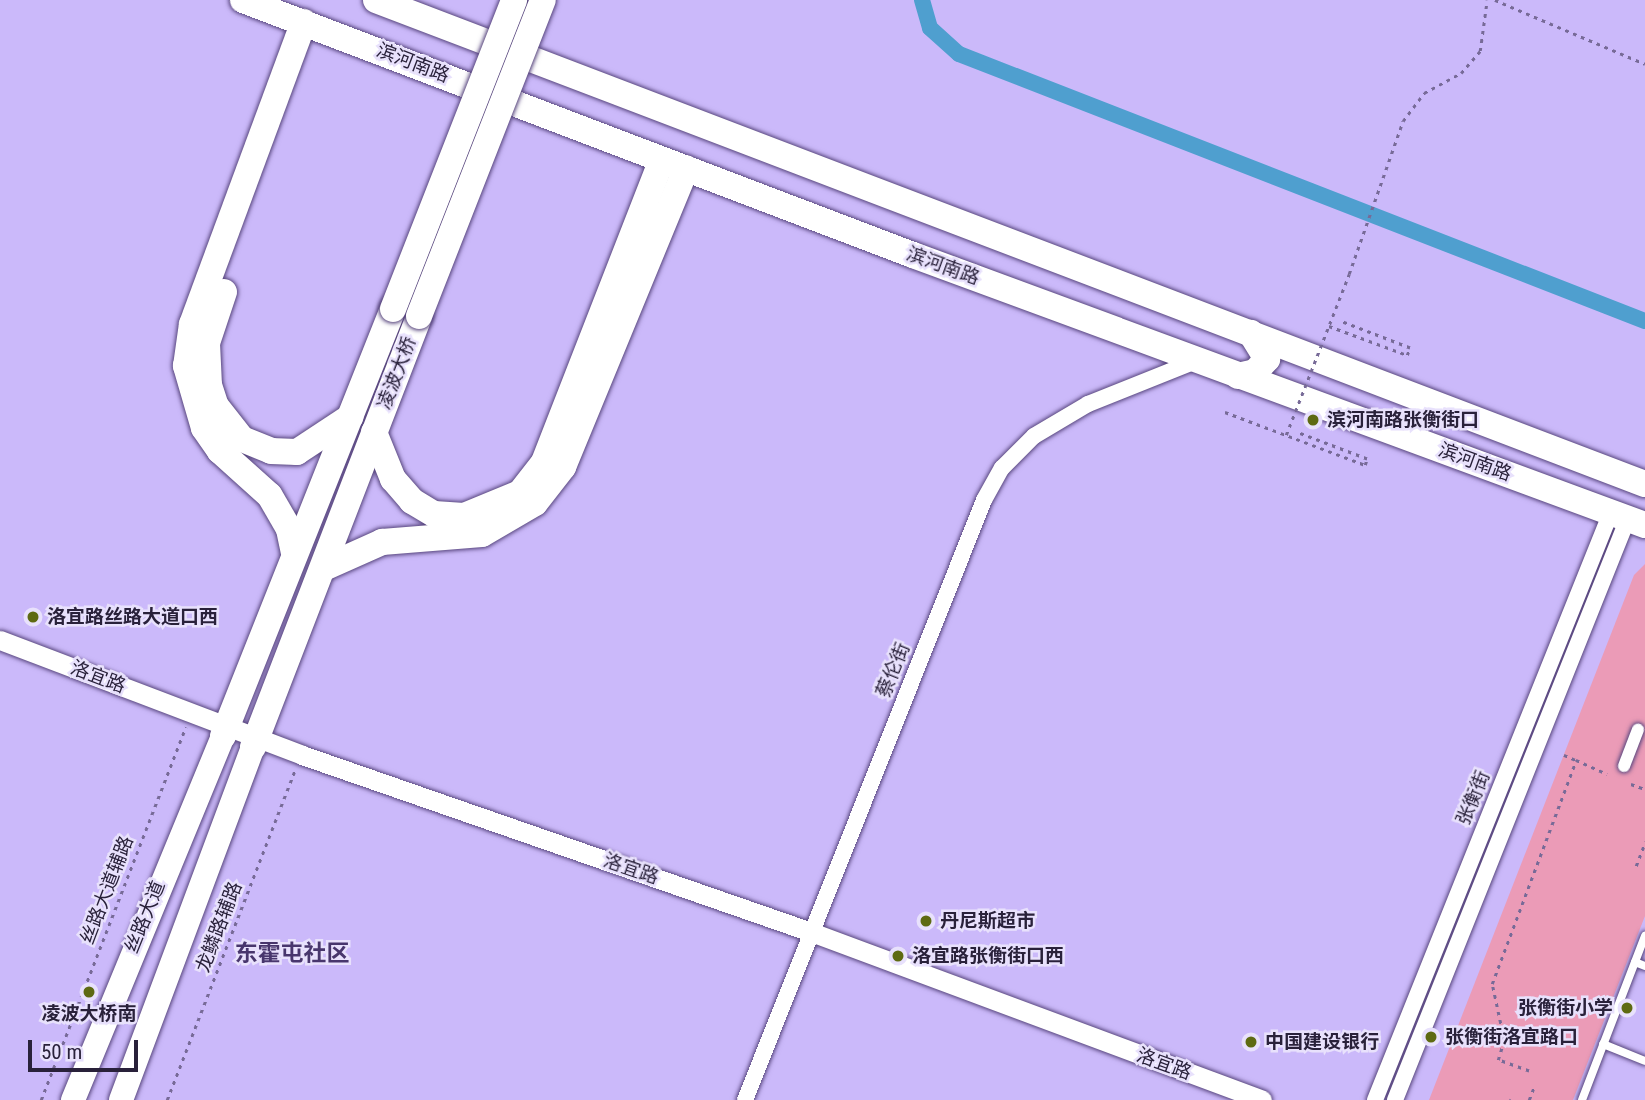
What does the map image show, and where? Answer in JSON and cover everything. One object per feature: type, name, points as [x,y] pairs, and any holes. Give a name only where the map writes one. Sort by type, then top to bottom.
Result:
[{"type":"highway","name":"滨河南路","points":[[243,0],[1238,376],[1628,518]]},
{"type":"highway","name":"滨河南路","points":[[376,0],[1645,484]]},
{"type":"highway","name":"凌波大桥","points":[[255,742],[374,432],[406,312],[514,0]]},
{"type":"highway","name":"凌波大桥","points":[[225,731],[350,417],[406,312],[543,0]]},
{"type":"highway","points":[[313,25],[211,326],[206,363],[216,406],[242,439],[257,446],[297,452],[350,417]]},
{"type":"highway","points":[[294,553],[289,529],[269,495],[220,451],[204,428],[186,366],[192,324],[313,25]]},
{"type":"highway","points":[[374,432],[393,478],[412,501],[434,514],[464,516],[520,493],[544,462],[674,164]]},
{"type":"highway","points":[[324,568],[382,542],[482,534],[534,503],[563,467],[674,164]]},
{"type":"highway","points":[[1238,376],[1255,372],[1267,359],[1251,333]]},
{"type":"main road","name":"丝路大道","points":[[73,1100],[152,899],[225,731]]},
{"type":"main road","points":[[121,1100],[255,742]]},
{"type":"street","name":"蔡伦街","points":[[745,1100],[984,500],[1002,468],[1034,436],[1088,404],[1198,360]]},
{"type":"street","name":"张衡街","points":[[1375,1100],[1628,518]]},
{"type":"street","name":"张衡街","points":[[1395,1100],[1628,518]]},
{"type":"street","name":"洛宜路","points":[[0,640],[225,731]]},
{"type":"street","name":"洛宜路","points":[[0,652],[1262,1100]]},
{"type":"street","points":[[1624,766],[1638,730]]},
{"type":"street","name":"洛宜路","points":[[255,742],[298,765],[809,937],[1233,1100]]},
{"type":"lane","points":[[1582,1100],[1645,936]]},
{"type":"lane","points":[[1635,962],[1645,966]]},
{"type":"lane","points":[[1603,1045],[1645,1060]]},
{"type":"path","points":[[1286,435],[1349,274],[1403,121],[1424,93],[1461,73],[1480,51],[1487,0]]},
{"type":"path","points":[[1495,0],[1645,64]]},
{"type":"path","points":[[1329,326],[1407,355],[1410,348],[1340,321]]},
{"type":"path","points":[[1225,412],[1365,465],[1367,459],[1298,433]]},
{"type":"path","name":"丝路大道辅路","points":[[41,1100],[186,727],[225,731]]},
{"type":"path","points":[[1564,755],[1607,774]]},
{"type":"path","points":[[1529,1071],[1498,1060],[1504,1040],[1492,984],[1576,760]]},
{"type":"path","name":"龙鳞路辅路","points":[[167,1100],[298,765]]},
{"type":"path","points":[[1631,784],[1645,789]]},
{"type":"path","points":[[1636,866],[1645,842]]},
{"type":"path","points":[[1529,1100],[1534,1087]]},
{"type":"shaded area","points":[[1645,564],[1645,916],[1573,1100],[1429,1100],[1634,575]]},
{"type":"waterway","points":[[922,0],[930,28],[959,54],[1645,321]]},
{"type":"place","name":"滨河南路张衡街口","points":[[1313,420]]},
{"type":"place","name":"洛宜路丝路大道口西","points":[[33,617]]},
{"type":"place","name":"丹尼斯超市","points":[[926,921]]},
{"type":"place","name":"洛宜路张衡街口西","points":[[898,956]]},
{"type":"place","name":"凌波大桥南","points":[[89,992]]},
{"type":"place","name":"张衡街小学","points":[[1627,1008]]},
{"type":"place","name":"张衡街洛宜路口","points":[[1431,1037]]},
{"type":"place","name":"中国建设银行","points":[[1251,1042]]},
{"type":"district","name":"东霍屯社区","points":[[292,954]]}]
